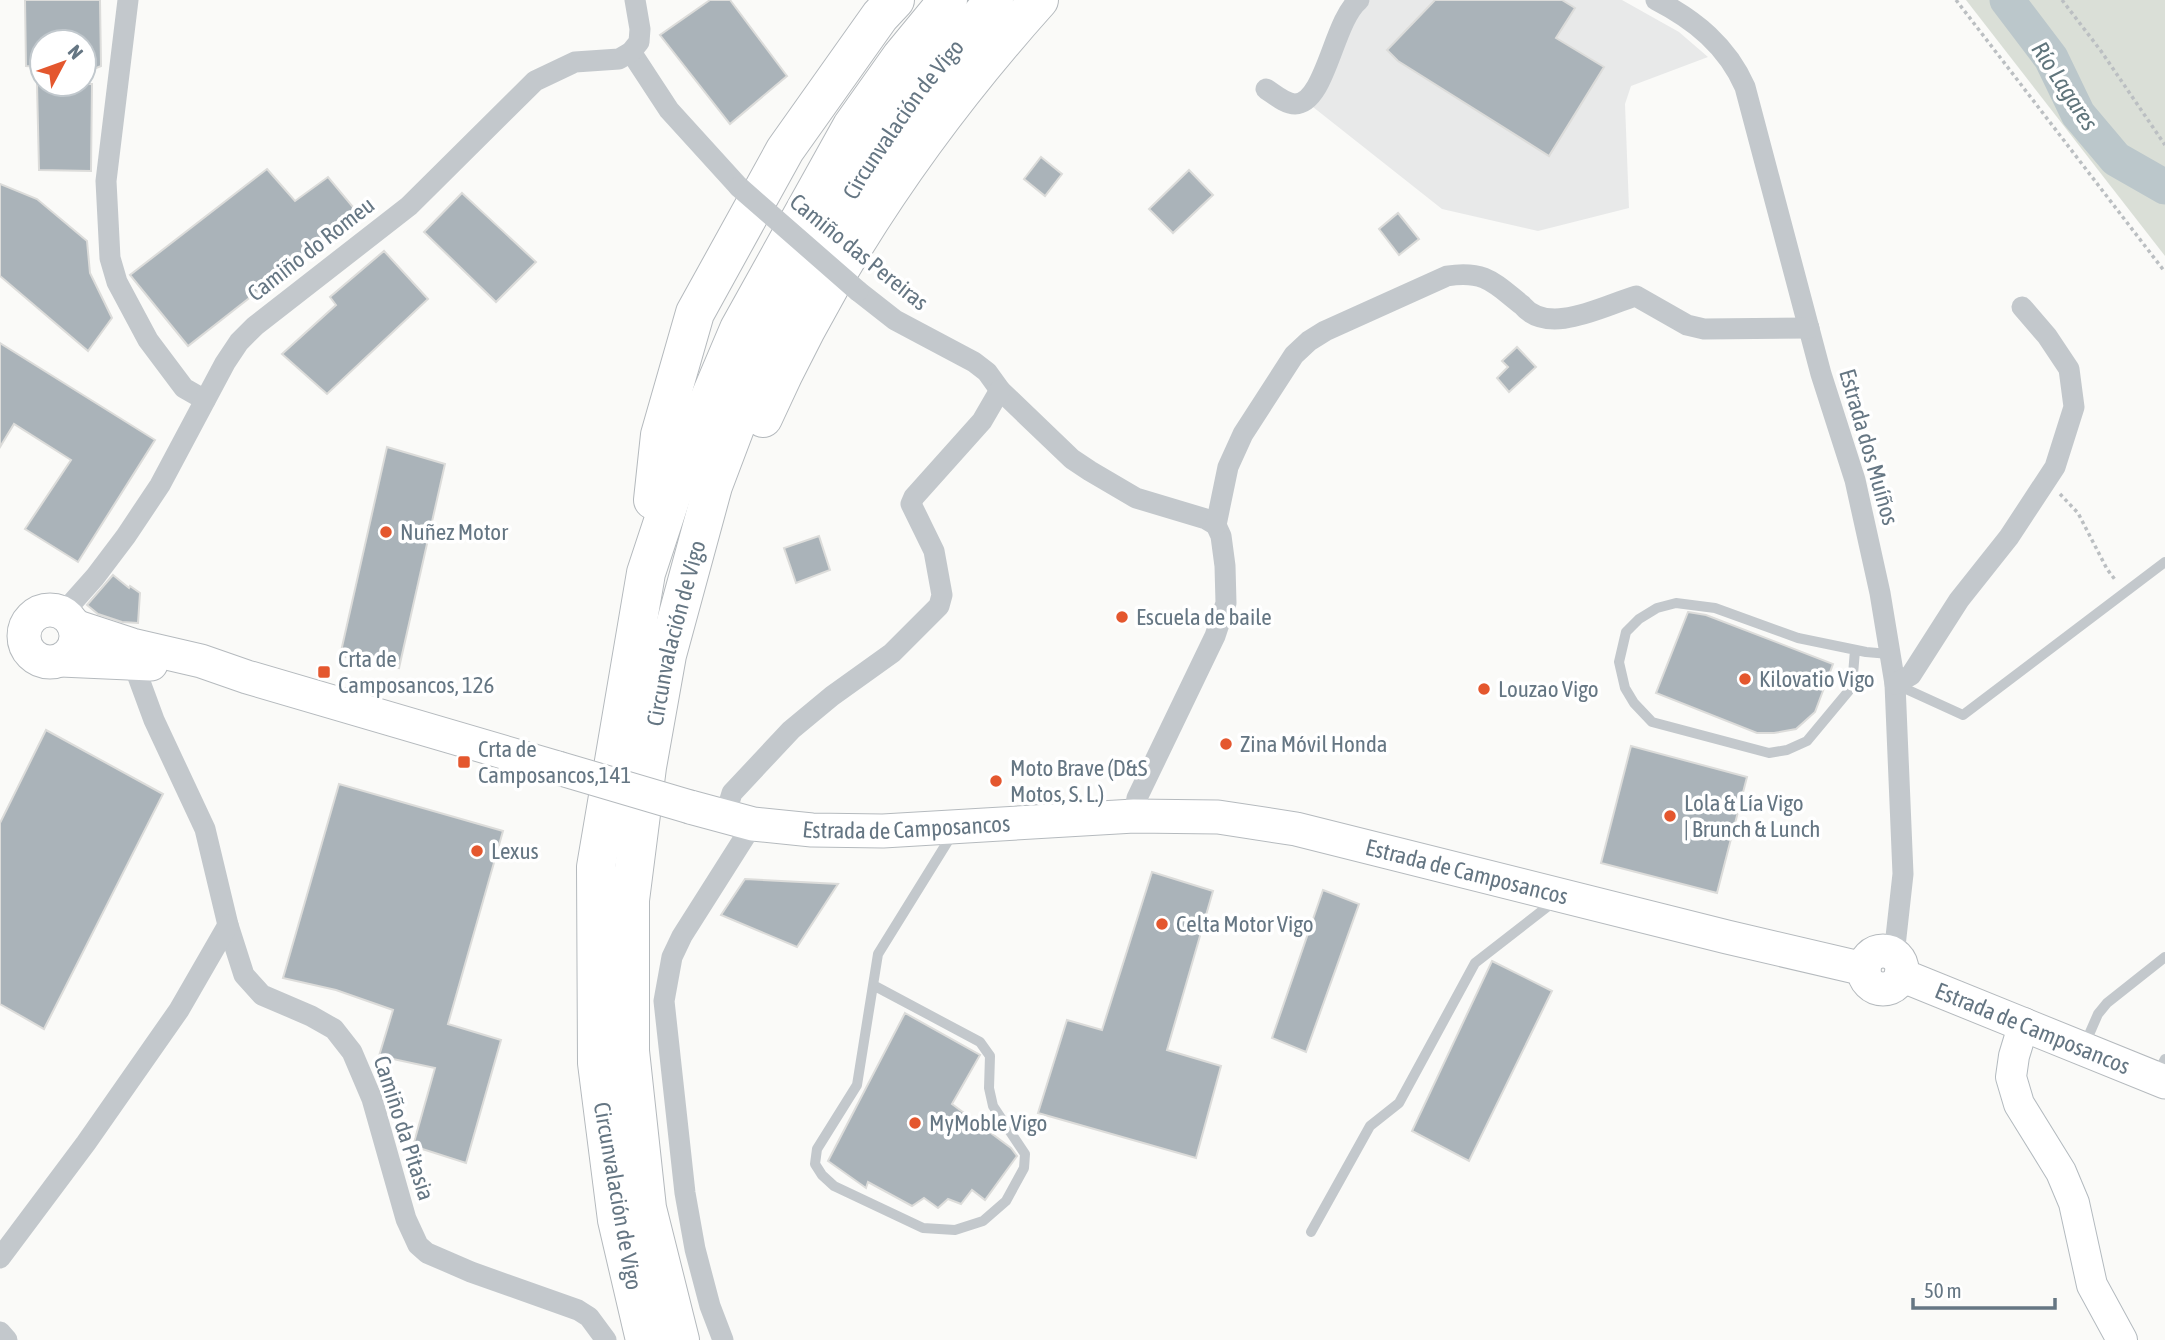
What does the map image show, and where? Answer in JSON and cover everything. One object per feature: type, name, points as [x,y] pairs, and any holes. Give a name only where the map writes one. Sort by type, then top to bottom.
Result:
[{"type":"highway","points":[[646,573],[660,435],[695,313],[785,150],[880,16],[895,0]]},
{"type":"highway","name":"Circunvalación de Vigo","points":[[645,1340],[617,1220],[597,1063],[596,867],[646,573],[682,461],[739,329],[852,126],[901,57],[948,0]]},
{"type":"highway","name":"Circunvalación de Vigo","points":[[680,1340],[647,1209],[630,1051],[630,900],[647,767],[667,655],[713,486],[764,351],[862,174],[918,92],[994,0]]},
{"type":"highway","points":[[667,655],[685,632],[727,497],[777,386],[846,258],[922,143],[987,58],[1039,0]]},
{"type":"main road","name":"Estrada de Camposancos","points":[[0,617],[58,617],[132,645],[201,661],[247,677],[739,820],[812,830],[883,831],[1133,816],[1218,817],[1296,829],[1864,969],[1868,958],[1884,951],[1898,965],[2024,1023],[2083,1048],[2162,1073]]},
{"type":"main road","points":[[58,617],[76,642],[68,655],[48,659],[25,643],[26,625],[58,617]]},
{"type":"main road","name":"Estrada de Camposancos","points":[[0,639],[13,642],[48,659],[135,671],[247,677]]},
{"type":"street","points":[[128,0],[106,181],[110,258],[117,282],[148,340],[184,388],[205,400]]},
{"type":"street","points":[[631,52],[639,42],[640,29],[635,0]]},
{"type":"street","points":[[1266,89],[1286,102],[1295,104],[1307,100],[1316,90],[1327,65],[1340,24],[1359,0]]},
{"type":"street","name":"Estrada dos Muíños","points":[[1656,0],[1709,35],[1737,68],[1745,87],[1809,328],[1854,481],[1880,593],[1895,684],[1903,874],[1898,965]]},
{"type":"street","name":"Camiño do Romeu","points":[[58,617],[95,578],[160,485],[239,341],[409,206],[535,81],[575,62],[619,58],[631,52]]},
{"type":"street","name":"Camiño das Pereiras","points":[[631,52],[669,110],[739,187],[858,291],[895,320],[974,362],[987,372],[1000,390],[1072,459],[1090,471],[1136,498],[1206,519],[1216,526]]},
{"type":"street","points":[[1133,816],[1137,798],[1215,636],[1226,603],[1225,566],[1221,536],[1216,526],[1228,467],[1243,434],[1294,355],[1308,341],[1447,276],[1467,273],[1481,275],[1527,311],[1544,317],[1570,319],[1636,296],[1651,302],[1687,325],[1704,328],[1809,328]]},
{"type":"street","points":[[1895,684],[1911,675],[1959,600],[2009,537],[2054,467],[2074,407],[2069,369],[2047,336],[2022,307]]},
{"type":"street","points":[[723,1340],[710,1306],[698,1261],[685,1193],[664,1001],[672,957],[739,820],[732,793],[792,730],[832,696],[892,653],[939,606],[942,595],[934,551],[911,504],[914,497],[982,421],[1000,390]]},
{"type":"street","name":"Camiño da Pitasia","points":[[135,671],[154,720],[205,829],[228,925],[244,975],[262,995],[334,1029],[352,1052],[372,1099],[406,1219],[418,1245],[427,1253],[471,1272],[578,1310],[589,1317],[606,1340]]},
{"type":"street","points":[[0,1258],[49,1194],[179,1010],[228,925]]},
{"type":"street","points":[[2024,1023],[2011,1077],[2016,1095],[2061,1172],[2074,1203],[2092,1285],[2122,1340]]},
{"type":"street","points":[[0,1332],[7,1340]]},
{"type":"lane","points":[[1895,684],[1963,715],[2165,562]]},
{"type":"lane","points":[[1855,650],[1852,687],[1807,741],[1787,750],[1769,753],[1652,722],[1634,703],[1625,688],[1619,662],[1626,632],[1639,619],[1657,608],[1676,603],[1715,608],[1798,638],[1889,654]]},
{"type":"lane","points":[[873,985],[980,1042],[990,1056],[989,1088],[993,1106],[1025,1154],[1024,1168],[1006,1201],[983,1221],[955,1230],[923,1228],[834,1186],[815,1164],[817,1149],[857,1084],[878,954],[957,828]]},
{"type":"lane","points":[[1311,1232],[1370,1126],[1399,1102],[1475,963],[1561,896]]},
{"type":"lane","points":[[2083,1048],[2098,1014],[2107,1003],[2165,957]]},
{"type":"path","points":[[1956,0],[2165,272]]},
{"type":"path","points":[[2062,0],[2101,51],[2165,145]]},
{"type":"path","points":[[2046,480],[2078,513],[2106,569],[2125,592]]},
{"type":"shaded area","points":[[1370,0],[1622,0],[1679,32],[1708,57],[1631,86],[1625,104],[1629,208],[1538,231],[1442,209],[1313,107],[1345,27]]},
{"type":"shaded area","points":[[1966,0],[2165,0],[2165,256]]},
{"type":"building","points":[[25,0],[100,0],[101,66],[98,67],[98,28],[28,28],[26,66]]},
{"type":"building","points":[[710,0],[730,0],[787,76],[730,124],[660,35]]},
{"type":"building","points":[[1435,0],[1562,0],[1575,8],[1556,38],[1604,67],[1549,156],[1398,61],[1387,50]]},
{"type":"building","points":[[37,98],[92,98],[91,171],[39,170]]},
{"type":"building","points":[[1041,157],[1062,174],[1045,196],[1024,179]]},
{"type":"building","points":[[267,169],[295,201],[328,177],[358,213],[188,346],[130,275]]},
{"type":"building","points":[[1189,170],[1213,195],[1173,233],[1149,209]]},
{"type":"building","points":[[0,184],[37,199],[87,241],[90,273],[112,318],[88,351],[0,276]]},
{"type":"building","points":[[462,193],[536,262],[496,302],[424,232]]},
{"type":"building","points":[[1398,213],[1419,239],[1399,255],[1379,229]]},
{"type":"building","points":[[384,251],[428,299],[327,394],[282,354],[336,305],[330,297]]},
{"type":"building","points":[[0,343],[155,440],[78,562],[25,529],[71,460],[14,424],[0,447]]},
{"type":"building","points":[[1517,347],[1536,367],[1509,392],[1497,378],[1508,367],[1502,361]]},
{"type":"building","points":[[387,447],[445,464],[399,668],[340,656]]},
{"type":"building","points":[[819,536],[830,570],[796,583],[784,548]]},
{"type":"building","points":[[113,575],[140,593],[138,623],[122,622],[98,614],[87,605]]},
{"type":"building","name":"Kilovatio Vigo","points":[[1688,612],[1706,615],[1833,664],[1815,712],[1796,729],[1757,733],[1656,693]]},
{"type":"building","points":[[46,730],[163,794],[44,1029],[0,1004],[0,823]]},
{"type":"building","points":[[1631,746],[1747,777],[1717,893],[1601,863]]},
{"type":"building","points":[[339,784],[503,831],[448,1024],[501,1040],[466,1163],[413,1146],[435,1068],[379,1056],[393,1010],[336,990],[283,978]]},
{"type":"building","points":[[1152,872],[1213,891],[1167,1050],[1221,1066],[1196,1158],[1038,1113],[1067,1020],[1102,1030]]},
{"type":"building","points":[[745,879],[838,884],[797,947],[721,915]]},
{"type":"building","points":[[1323,890],[1359,904],[1306,1052],[1272,1038]]},
{"type":"building","points":[[1492,961],[1552,991],[1469,1161],[1412,1131]]},
{"type":"building","points":[[905,1013],[980,1055],[952,1104],[1011,1148],[1017,1156],[985,1200],[972,1190],[961,1204],[948,1199],[938,1208],[924,1198],[912,1206],[868,1182],[866,1188],[828,1161]]},
{"type":"waterway","name":"Río Lagares","points":[[2007,0],[2051,58],[2078,114],[2116,159],[2165,187]]},
{"type":"place","name":"Nuñez Motor","points":[[386,532]]},
{"type":"place","name":"Escuela de baile","points":[[1122,617]]},
{"type":"place","name":"Crta de Camposancos, 126","points":[[324,672]]},
{"type":"place","name":"Kilovatio Vigo","points":[[1745,679]]},
{"type":"place","name":"Louzao Vigo","points":[[1484,689]]},
{"type":"place","name":"Zina Móvil Honda","points":[[1226,744]]},
{"type":"place","name":"Crta de Camposancos,141","points":[[464,762]]},
{"type":"place","name":"Moto Brave (D&S Motos, S. L.)","points":[[996,781]]},
{"type":"place","name":"Lola & Lía Vigo | Brunch & Lunch","points":[[1670,816]]},
{"type":"place","name":"Lexus","points":[[477,851]]},
{"type":"place","name":"Celta Motor Vigo","points":[[1162,924]]},
{"type":"place","name":"MyMoble Vigo","points":[[915,1123]]}]
